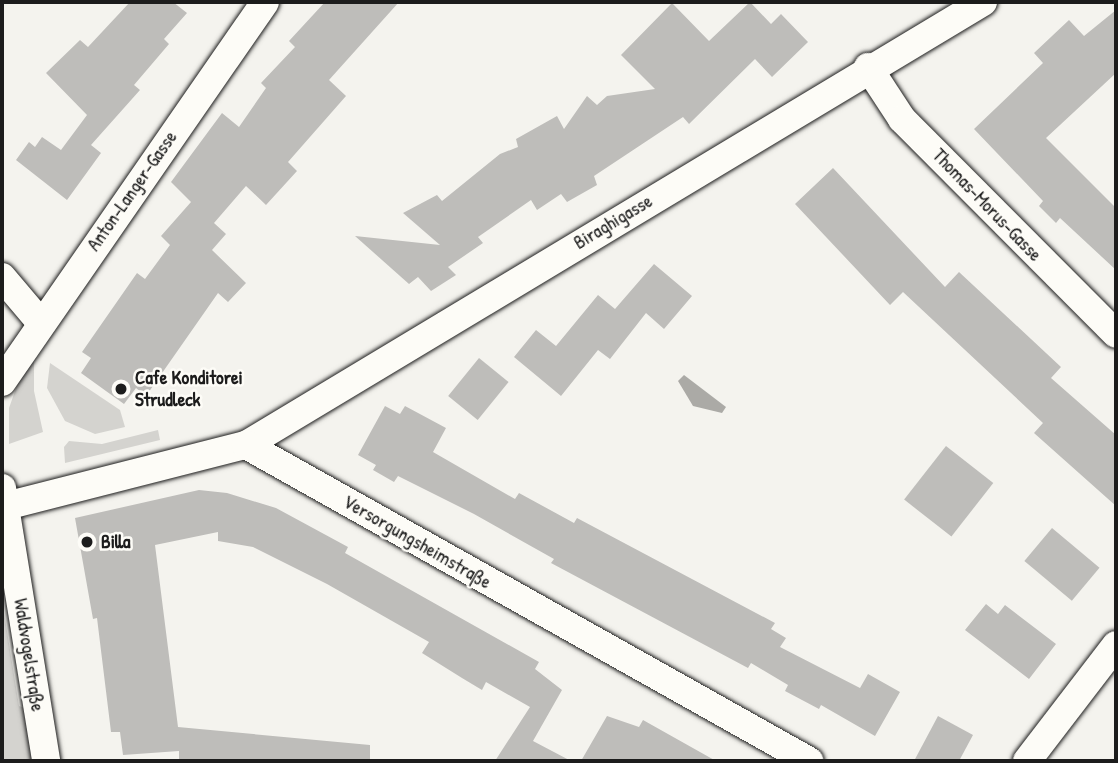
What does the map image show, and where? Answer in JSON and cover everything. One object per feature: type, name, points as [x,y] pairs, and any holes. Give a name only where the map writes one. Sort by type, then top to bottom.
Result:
[{"type":"street","name":"Anton-Langer-Gasse","points":[[2,382],[40,322],[265,2]]},
{"type":"street","name":"Biraghigasse","points":[[246,444],[869,67],[983,2]]},
{"type":"street","name":"Thomas-Morus-Gasse","points":[[869,67],[902,119],[1116,334]]},
{"type":"street","points":[[2,276],[40,322]]},
{"type":"street","points":[[3,501],[246,444]]},
{"type":"street","name":"Versorgungsheimstraße","points":[[246,444],[809,761]]},
{"type":"street","name":"Waldvogelstraße","points":[[3,501],[46,761]]},
{"type":"street","points":[[1027,761],[1116,645]]},
{"type":"shaded area","points":[[34,361],[34,391],[43,432],[9,444],[9,408],[19,380]]},
{"type":"shaded area","points":[[50,363],[120,410],[125,427],[95,434],[65,421],[47,388]]},
{"type":"shaded area","points":[[684,375],[726,407],[722,413],[693,406],[678,381]]},
{"type":"shaded area","points":[[158,430],[160,440],[65,463],[64,447],[69,441],[102,444]]},
{"type":"shaded area","points":[[2,600],[19,706],[28,709],[33,761],[4,761]]},
{"type":"building","points":[[130,2],[173,2],[187,13],[164,39],[169,44],[134,85],[140,90],[91,145],[101,153],[67,200],[16,160],[29,142],[35,147],[42,137],[61,150],[87,115],[46,73],[80,40],[88,47]]},
{"type":"building","points":[[325,2],[399,2],[329,80],[346,96],[288,162],[297,171],[266,205],[246,186],[214,223],[226,234],[212,250],[246,283],[228,302],[218,293],[146,396],[136,388],[124,404],[81,373],[91,358],[82,352],[137,273],[145,279],[170,245],[161,236],[191,202],[171,182],[222,113],[239,127],[266,88],[261,83],[295,47],[289,41]]},
{"type":"building","points":[[750,2],[771,24],[781,14],[808,42],[772,77],[755,59],[689,124],[683,117],[594,176],[597,185],[567,202],[561,194],[537,210],[531,200],[478,237],[483,243],[448,267],[456,275],[431,291],[418,277],[409,284],[355,236],[440,245],[403,213],[437,195],[442,201],[500,154],[518,147],[516,139],[557,116],[564,129],[587,96],[597,105],[607,96],[655,89],[621,55],[672,3],[709,41]]},
{"type":"building","points":[[1116,10],[1116,73],[1046,138],[1116,208],[1116,270],[1060,218],[1056,223],[1039,206],[1043,201],[974,129],[1043,63],[1034,53],[1069,20],[1084,36]]},
{"type":"building","points":[[833,168],[945,287],[959,272],[1061,367],[1051,378],[1116,435],[1116,506],[1034,433],[1043,423],[903,292],[890,305],[795,204]]},
{"type":"building","points":[[654,264],[692,296],[664,329],[646,313],[610,359],[598,350],[561,396],[514,357],[536,330],[556,346],[598,295],[615,309]]},
{"type":"building","points":[[479,358],[509,382],[478,420],[448,396]]},
{"type":"building","points":[[385,406],[400,414],[405,406],[446,428],[433,452],[515,499],[519,493],[574,523],[577,518],[775,623],[771,629],[786,638],[780,647],[860,688],[868,674],[900,692],[875,736],[821,705],[819,709],[785,691],[788,685],[751,663],[748,668],[551,563],[554,559],[474,514],[398,476],[394,482],[373,470],[376,465],[358,455]]},
{"type":"building","points":[[946,446],[993,483],[951,537],[904,500]]},
{"type":"building","points":[[199,490],[227,493],[276,508],[348,547],[345,553],[539,662],[535,669],[562,690],[533,741],[571,761],[495,761],[530,707],[486,682],[482,690],[422,653],[429,642],[327,584],[253,547],[218,541],[218,532],[155,545],[178,727],[370,745],[370,761],[185,761],[179,759],[179,751],[123,755],[120,732],[111,732],[97,618],[93,619],[75,518]]},
{"type":"building","points":[[1052,528],[1099,568],[1072,601],[1024,561]]},
{"type":"building","points":[[986,604],[998,614],[1005,605],[1056,644],[1029,679],[965,630]]},
{"type":"building","points":[[607,716],[639,727],[643,720],[716,761],[581,761]]},
{"type":"building","points":[[938,716],[973,735],[959,761],[914,761]]},
{"type":"place","name":"Cafe Konditorei Strudleck","points":[[121,389]]},
{"type":"place","name":"Billa","points":[[87,542]]}]
